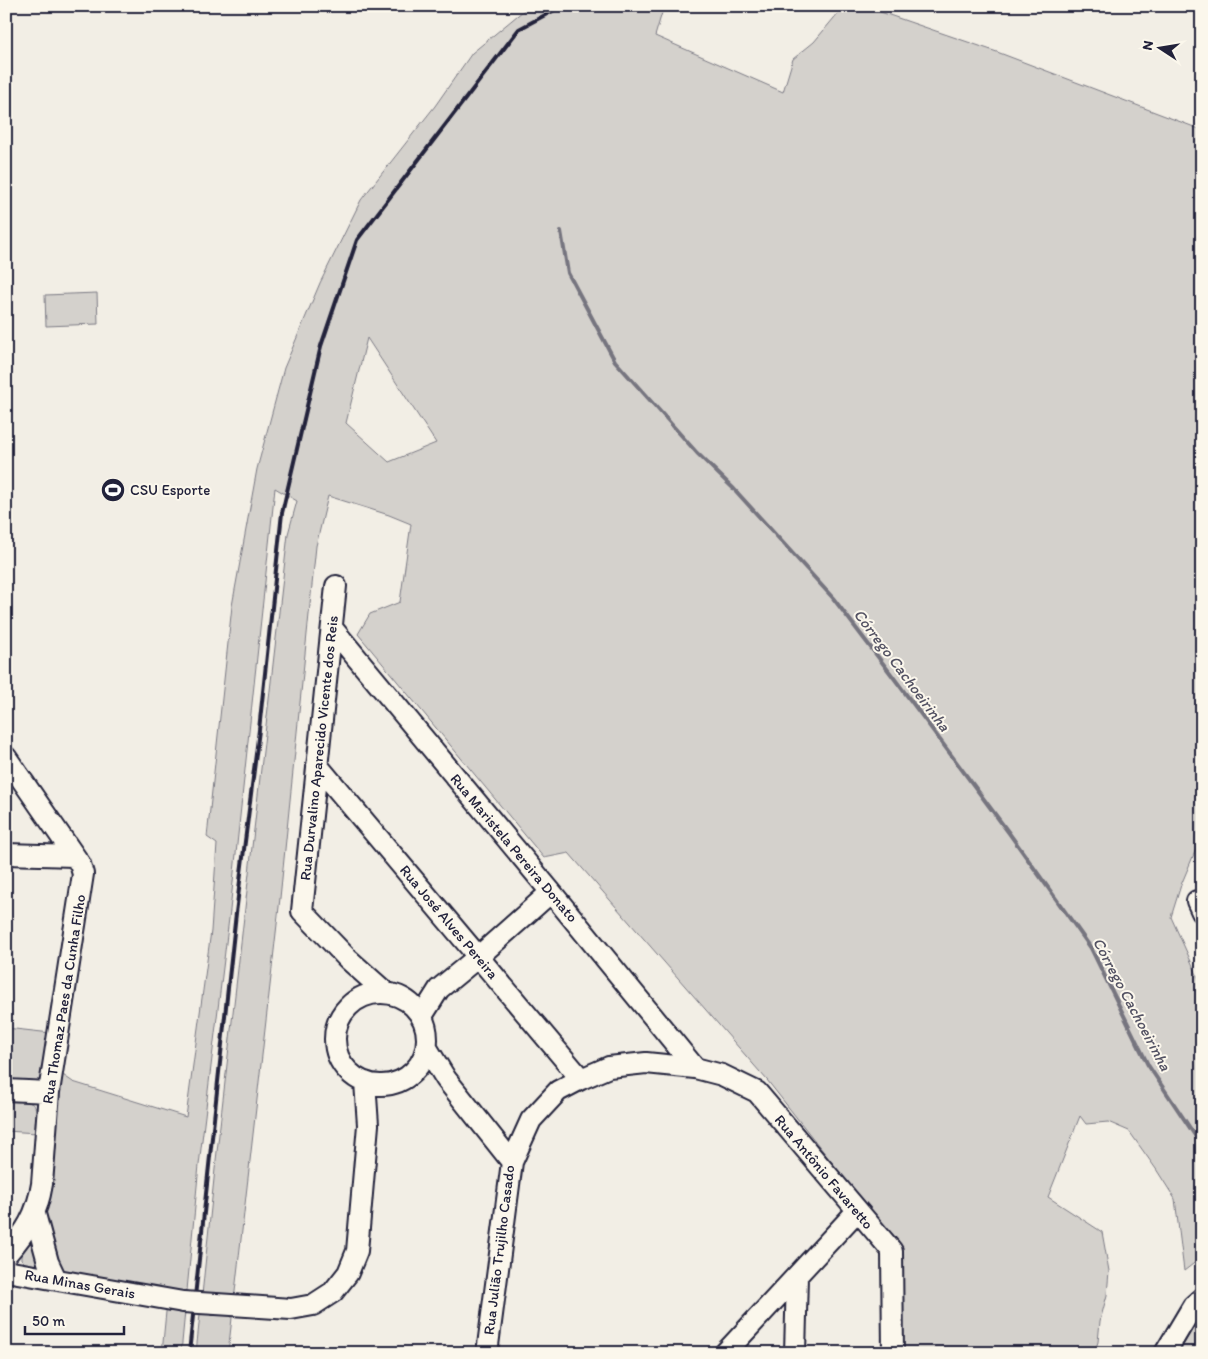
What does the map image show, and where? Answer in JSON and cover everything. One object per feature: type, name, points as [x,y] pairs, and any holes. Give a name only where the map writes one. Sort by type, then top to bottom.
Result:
[{"type":"street","name":"Rua Durvalino Aparecido Vicente dos Reis","points":[[336,586],[302,910],[348,959]]},
{"type":"street","name":"Rua Maristela Pereira Donato","points":[[332,628],[695,1068]]},
{"type":"street","name":"Rua Thomaz Paes da Cunha Filho","points":[[6,757],[82,867],[83,877],[48,1092],[42,1184],[35,1214],[19,1240],[6,1255]]},
{"type":"street","name":"Rua José Alves Pereira","points":[[318,765],[581,1079]]},
{"type":"street","points":[[6,854],[74,856]]},
{"type":"street","points":[[422,1016],[439,989],[551,892]]},
{"type":"street","points":[[348,959],[385,992],[406,1000],[422,1016],[427,1031],[427,1048],[416,1069],[403,1080],[386,1085],[358,1079],[345,1067],[337,1052],[336,1043],[337,1026],[345,1011],[357,1000],[370,994],[385,992]]},
{"type":"street","points":[[348,959],[357,1000]]},
{"type":"street","points":[[406,1000],[439,989]]},
{"type":"street","name":"Rua Julião Trujilho Casado","points":[[427,1048],[446,1079],[512,1162],[487,1353]]},
{"type":"street","points":[[512,1162],[531,1120],[558,1091],[581,1079],[609,1067],[646,1063],[695,1068]]},
{"type":"street","name":"Rua Antônio Favaretto","points":[[695,1068],[722,1075],[757,1092],[892,1251],[893,1353]]},
{"type":"street","points":[[416,1069],[446,1079]]},
{"type":"street","points":[[365,1082],[368,1125]]},
{"type":"street","points":[[368,1125],[386,1085]]},
{"type":"street","points":[[6,1090],[48,1092]]},
{"type":"street","name":"Rua Minas Gerais","points":[[6,1271],[183,1302],[291,1309],[313,1305],[333,1292],[348,1273],[357,1251],[368,1125]]},
{"type":"street","points":[[725,1353],[858,1211]]},
{"type":"street","points":[[35,1214],[48,1262],[56,1279]]},
{"type":"street","points":[[795,1353],[797,1276]]},
{"type":"street","points":[[1165,1353],[1193,1306],[1202,1298]]},
{"type":"shaded area","points":[[529,6],[664,6],[655,36],[783,92],[793,59],[814,42],[844,6],[863,6],[997,52],[1202,130],[1202,835],[1181,885],[1171,917],[1202,986],[1202,1257],[1184,1271],[1175,1199],[1129,1131],[1108,1122],[1086,1124],[1080,1116],[1048,1197],[1102,1232],[1109,1271],[1107,1295],[1094,1353],[903,1353],[900,1249],[767,1080],[569,853],[544,858],[358,634],[370,614],[400,602],[411,524],[328,496],[316,546],[280,898],[228,1353],[196,1353],[215,1169],[288,534],[297,501],[275,488],[230,910],[199,1165],[181,1353],[162,1353],[168,1291],[25,1263],[21,1259],[21,1252],[34,1231],[60,1073],[73,1082],[186,1117],[211,931],[217,844],[207,837],[232,606],[257,469],[284,368],[320,283],[361,200],[435,106],[472,53]],"holes":[[[367,338],[436,443],[389,462],[346,423]]]},
{"type":"shaded area","points":[[97,293],[98,324],[46,326],[45,295]]},
{"type":"shaded area","points":[[6,1028],[51,1033],[43,1079],[38,1083],[6,1082]]},
{"type":"shaded area","points":[[6,1098],[30,1102],[34,1105],[37,1115],[37,1133],[6,1131]]},
{"type":"shaded area","points":[[1202,1315],[1202,1353],[1179,1353],[1198,1318]]},
{"type":"waterway","name":"Córrego Cachoeirinha","points":[[561,231],[568,273],[615,361],[697,453],[734,489],[833,598],[891,674],[1009,833],[1091,948],[1148,1065],[1202,1146]]},
{"type":"railway","points":[[189,1353],[236,913],[259,730],[282,513],[321,346],[357,240],[519,29],[562,6]]},
{"type":"place","name":"CSU Esporte","points":[[113,490]]}]
